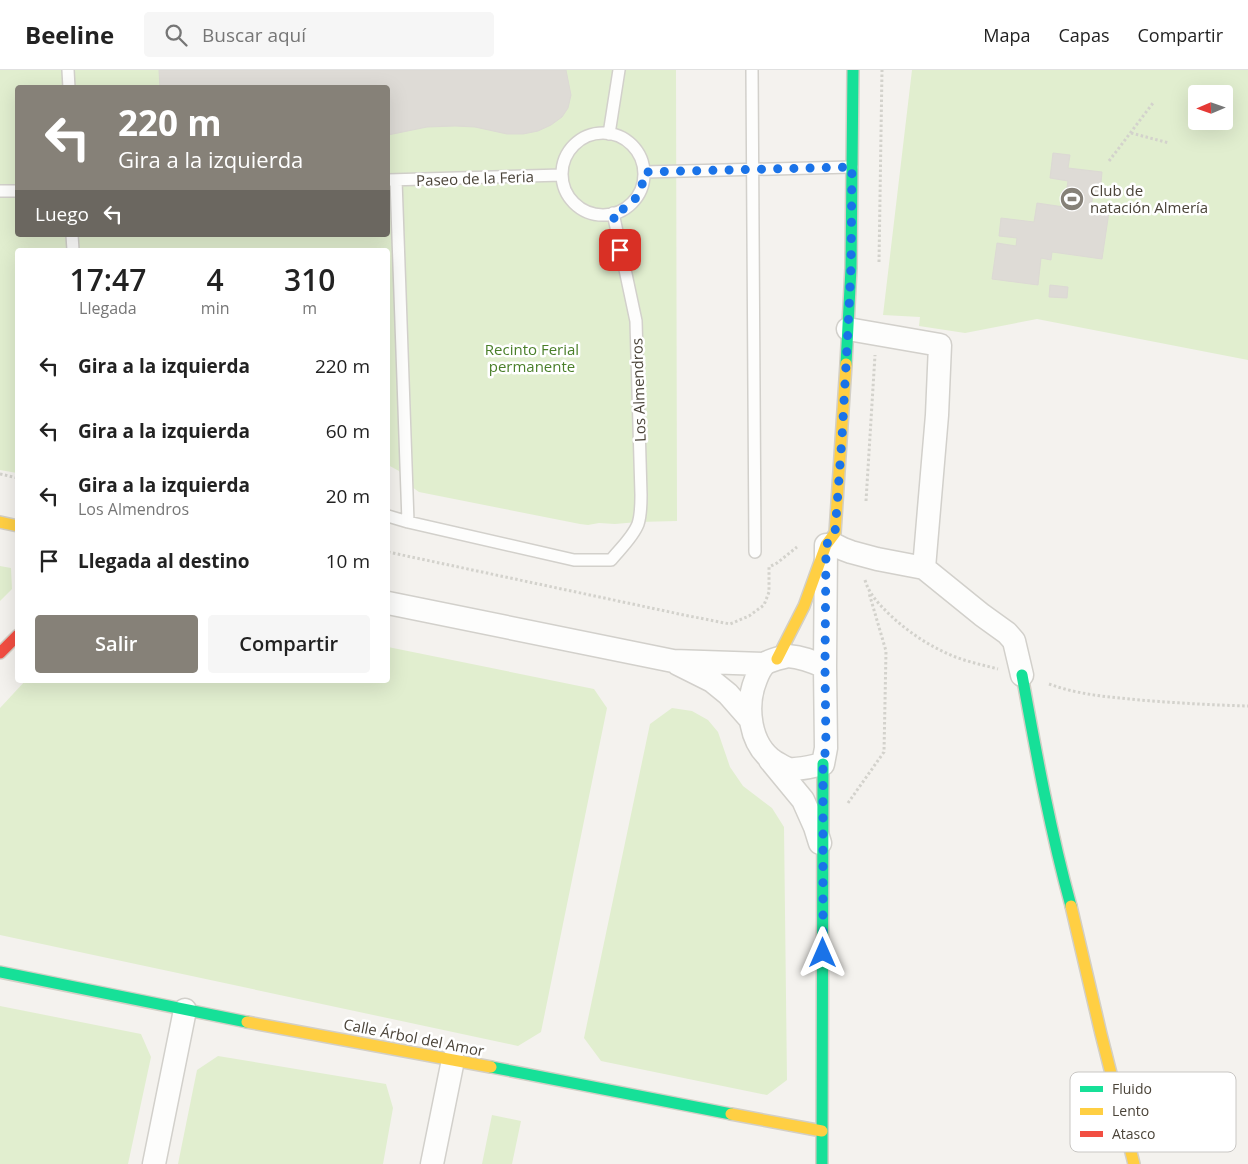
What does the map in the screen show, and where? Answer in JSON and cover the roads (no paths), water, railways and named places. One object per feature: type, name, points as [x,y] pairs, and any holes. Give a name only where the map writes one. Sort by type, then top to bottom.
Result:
[{"type":"street","points":[[823,853],[815,827],[803,800],[766,756],[753,733],[750,719],[753,687],[757,676],[771,661],[804,606],[826,545],[835,533],[851,268],[853,70]]},
{"type":"street","points":[[848,329],[940,345],[937,415],[924,568]]},
{"type":"street","points":[[0,522],[15,525]]},
{"type":"street","points":[[826,545],[837,546],[843,550],[870,558],[924,568],[982,616],[1008,633],[1014,641],[1063,877],[1078,932],[1111,1072]]},
{"type":"street","points":[[822,1164],[823,764],[826,748],[826,545]]},
{"type":"street","points":[[390,603],[673,661],[771,661],[788,656],[800,657],[825,667]]},
{"type":"street","points":[[0,653],[15,638]]},
{"type":"street","points":[[673,661],[712,681],[728,694],[750,719]]},
{"type":"street","points":[[766,756],[789,768],[804,768],[823,764]]},
{"type":"street","name":"Calle Árbol del Amor","points":[[0,972],[185,1010],[822,1131]]},
{"type":"street","points":[[154,1164],[185,1010]]},
{"type":"street","points":[[432,1164],[453,1060]]},
{"type":"lane","points":[[68,70],[69,85]]},
{"type":"lane","points":[[608,134],[619,70]]},
{"type":"lane","points":[[752,70],[755,552]]},
{"type":"lane","points":[[600,133],[608,134],[622,137],[635,148],[640,156],[644,172],[637,197],[632,203],[613,213],[600,215],[584,210],[567,193],[562,176],[563,165],[574,145],[586,136],[600,133]]},
{"type":"lane","points":[[644,172],[852,167]]},
{"type":"lane","name":"Paseo de la Feria","points":[[392,180],[562,176]]},
{"type":"lane","points":[[390,517],[408,522],[392,180]]},
{"type":"lane","points":[[0,192],[15,191]]},
{"type":"lane","name":"Los Almendros","points":[[408,522],[574,560],[611,560],[637,525],[641,495],[636,321],[613,213]]},
{"type":"place","name":"Club de natación Almería","points":[[1072,199]]},
{"type":"park label","name":"Recinto Ferial permanente","points":[[532,358]]}]
